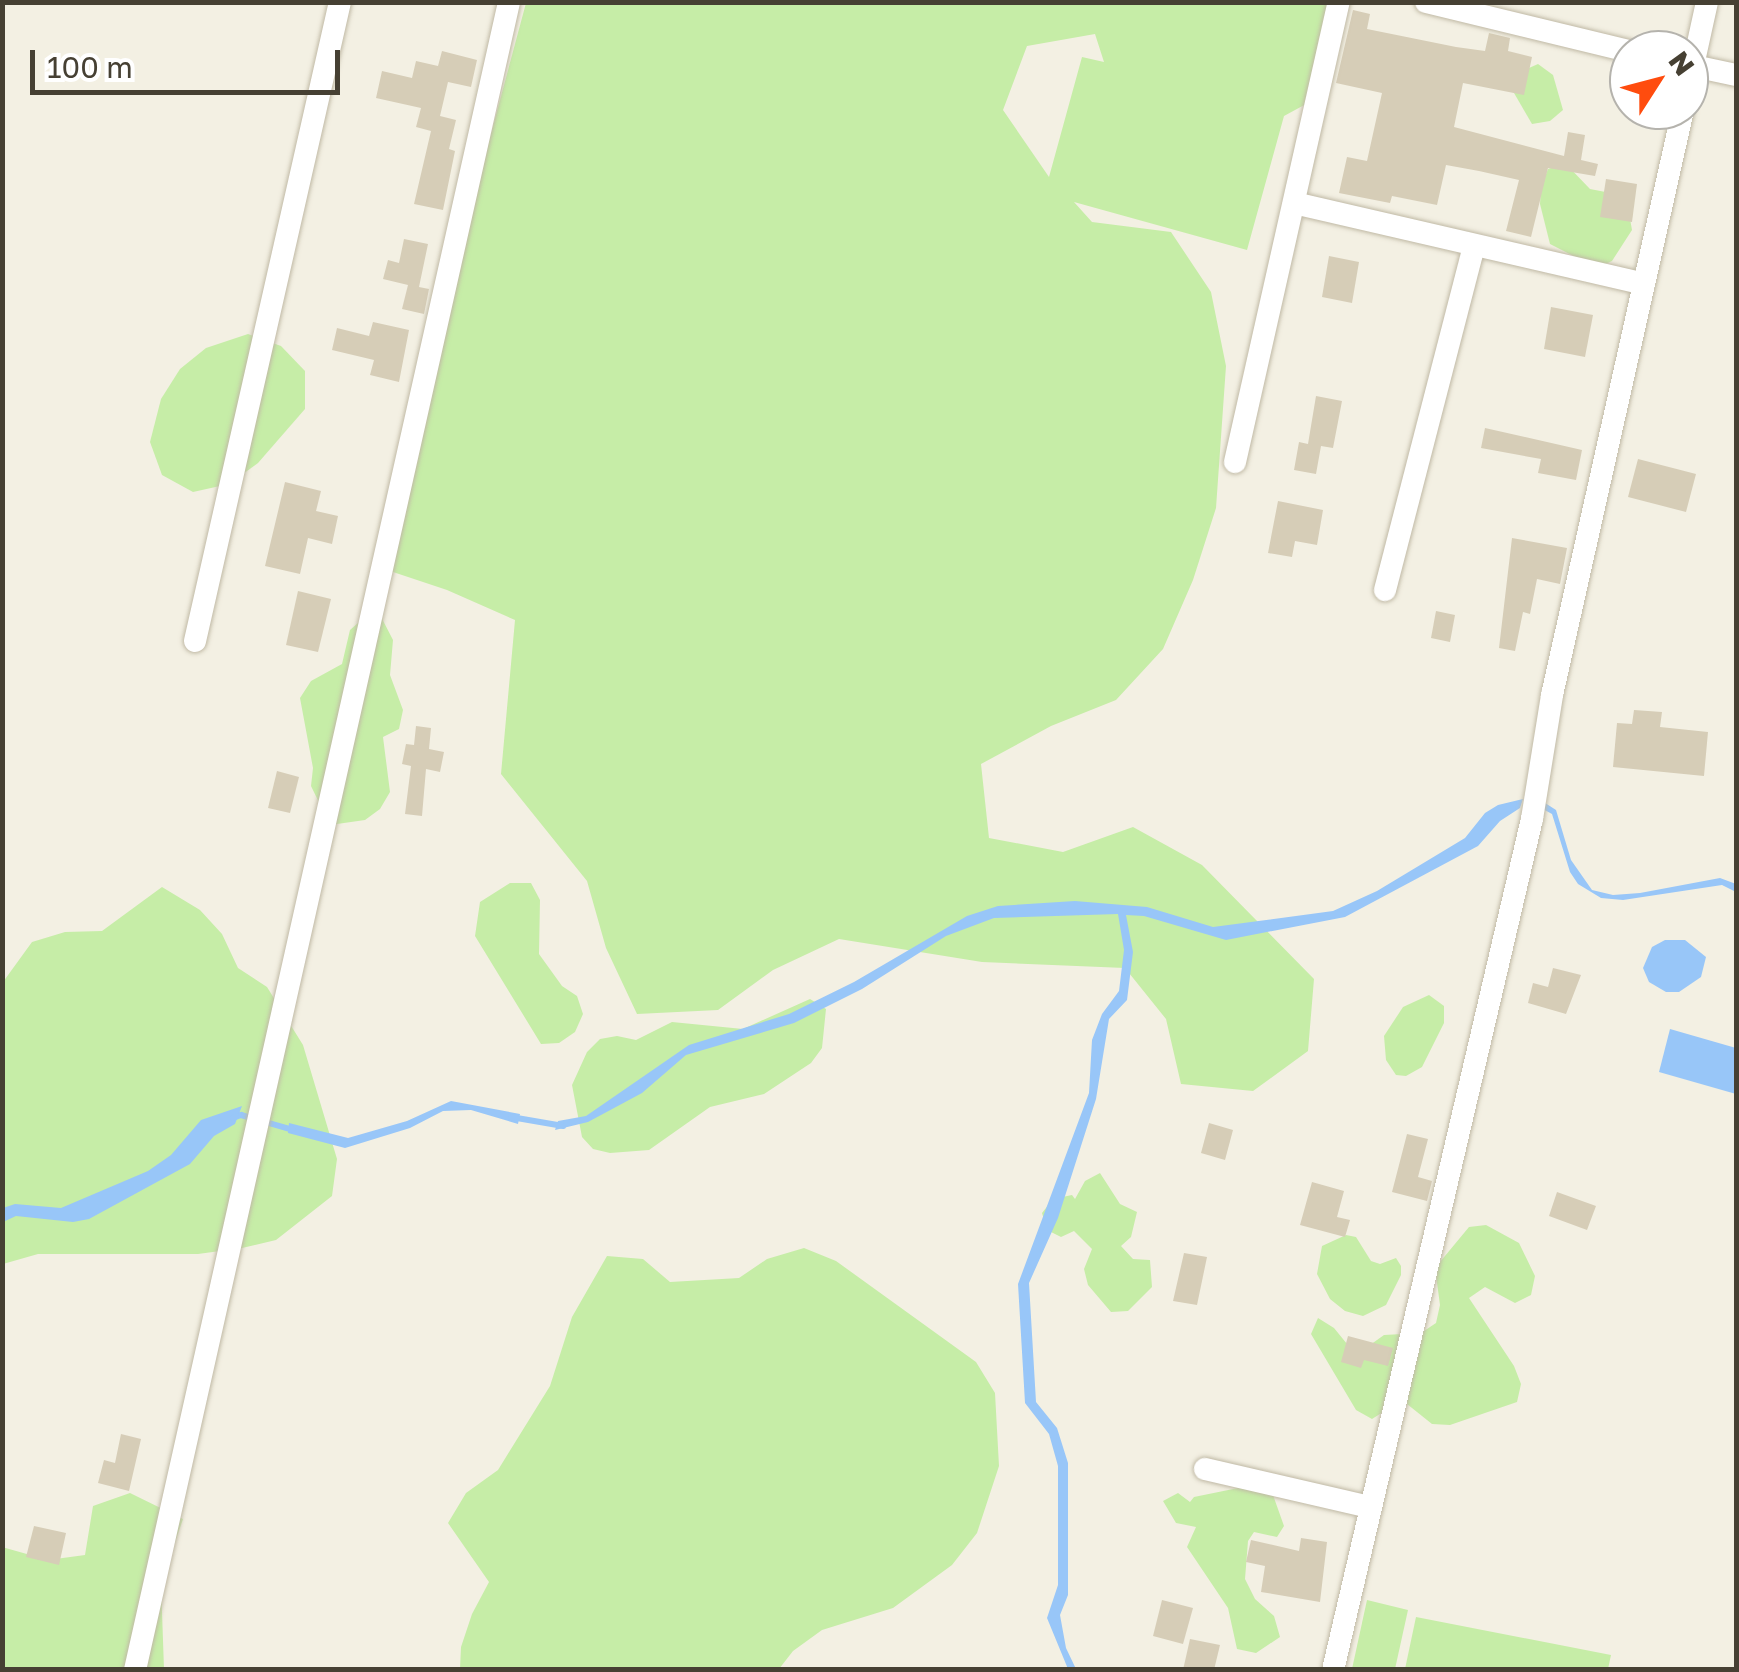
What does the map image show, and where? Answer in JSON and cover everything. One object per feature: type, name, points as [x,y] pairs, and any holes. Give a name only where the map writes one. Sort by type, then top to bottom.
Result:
[{"type":"street","points":[[195,642],[340,2]]},
{"type":"street","points":[[1236,462],[1339,2]]},
{"type":"street","points":[[1426,2],[1609,46]]},
{"type":"street","points":[[1701,30],[1708,2]]},
{"type":"street","points":[[135,1670],[506,3]]},
{"type":"street","points":[[1709,73],[1736,75]]},
{"type":"street","points":[[1332,1670],[1532,818],[1552,696],[1679,130]]},
{"type":"street","points":[[1294,203],[1644,284]]},
{"type":"street","points":[[1385,590],[1474,244]]},
{"type":"street","points":[[1206,1469],[1370,1507]]},
{"type":"green space","points":[[526,3],[1331,3],[1319,97],[1284,116],[1247,250],[1074,202],[1092,222],[1171,232],[1211,292],[1226,366],[1216,508],[1193,580],[1163,649],[1116,700],[1051,726],[981,764],[989,838],[1063,852],[1133,827],[1202,865],[1314,979],[1308,1051],[1253,1091],[1181,1084],[1166,1019],[1125,968],[982,962],[839,939],[773,970],[718,1010],[637,1014],[606,948],[587,881],[501,774],[515,620],[447,590],[375,566]],"holes":[[[1095,34],[1104,62],[1082,57],[1049,177],[1003,110],[1027,46]]]},
{"type":"green space","points":[[1538,64],[1553,75],[1563,110],[1550,121],[1532,124],[1510,86],[1522,71]]},
{"type":"green space","points":[[1565,163],[1590,189],[1626,196],[1632,230],[1612,261],[1597,268],[1550,244],[1540,204],[1541,187],[1548,169]]},
{"type":"green space","points":[[248,334],[281,346],[305,371],[305,409],[258,463],[229,484],[193,492],[162,475],[150,442],[161,399],[180,369],[206,348]]},
{"type":"green space","points":[[376,607],[393,640],[390,675],[403,710],[399,729],[383,737],[390,792],[380,809],[365,820],[330,825],[311,786],[313,768],[300,698],[311,681],[342,664],[350,630]]},
{"type":"green space","points":[[510,883],[531,883],[540,900],[539,954],[562,986],[577,996],[583,1014],[575,1032],[559,1043],[541,1044],[475,936],[480,902]]},
{"type":"green space","points":[[162,887],[200,910],[222,934],[238,968],[267,987],[303,1045],[337,1159],[332,1196],[276,1240],[242,1248],[198,1254],[38,1254],[3,1264],[3,982],[32,942],[65,932],[102,931]]},
{"type":"green space","points":[[1429,995],[1444,1006],[1444,1023],[1422,1067],[1406,1076],[1396,1075],[1386,1060],[1384,1036],[1403,1007]]},
{"type":"green space","points":[[810,999],[826,1009],[822,1048],[811,1063],[764,1094],[710,1107],[649,1150],[610,1153],[593,1149],[582,1137],[572,1085],[587,1052],[600,1039],[617,1036],[636,1040],[672,1022],[743,1029]]},
{"type":"green space","points":[[1100,1173],[1120,1204],[1137,1212],[1131,1237],[1121,1246],[1133,1259],[1150,1260],[1152,1287],[1128,1311],[1111,1312],[1088,1285],[1084,1269],[1092,1249],[1074,1231],[1061,1237],[1047,1230],[1042,1213],[1053,1199],[1072,1195],[1075,1199],[1085,1181]]},
{"type":"green space","points":[[1486,1225],[1519,1243],[1535,1276],[1531,1295],[1515,1303],[1485,1287],[1469,1298],[1514,1366],[1521,1384],[1517,1402],[1450,1425],[1432,1424],[1402,1400],[1372,1419],[1356,1410],[1311,1334],[1318,1318],[1334,1328],[1356,1355],[1384,1335],[1421,1333],[1436,1323],[1440,1305],[1435,1268],[1469,1227]]},
{"type":"green space","points":[[1346,1235],[1356,1237],[1371,1261],[1380,1264],[1396,1258],[1401,1266],[1401,1275],[1386,1305],[1363,1316],[1345,1311],[1330,1299],[1317,1274],[1322,1246]]},
{"type":"green space","points":[[804,1248],[836,1261],[976,1362],[995,1393],[999,1466],[977,1533],[952,1565],[893,1608],[822,1630],[793,1651],[779,1669],[460,1669],[461,1647],[472,1614],[489,1582],[448,1523],[466,1493],[498,1470],[550,1386],[572,1317],[607,1256],[643,1259],[670,1282],[739,1278],[767,1259]]},
{"type":"green space","points":[[1243,1487],[1273,1495],[1284,1526],[1277,1537],[1254,1532],[1248,1541],[1245,1579],[1255,1599],[1274,1616],[1280,1637],[1256,1653],[1237,1649],[1228,1608],[1187,1547],[1196,1527],[1176,1523],[1163,1501],[1178,1493],[1190,1502],[1194,1497]]},
{"type":"green space","points":[[130,1493],[183,1519],[161,1583],[164,1669],[3,1669],[2,1547],[48,1560],[85,1555],[93,1506]]},
{"type":"green space","points":[[1367,1600],[1408,1610],[1395,1669],[1352,1669]]},
{"type":"green space","points":[[1416,1617],[1611,1655],[1608,1669],[1405,1669]]},
{"type":"water","points":[[1523,799],[1520,808],[1500,821],[1478,846],[1345,917],[1226,940],[1144,916],[1126,915],[1133,952],[1127,1000],[1109,1019],[1096,1099],[1058,1218],[1029,1283],[1036,1402],[1057,1428],[1068,1463],[1068,1595],[1060,1615],[1066,1648],[1076,1669],[1068,1669],[1047,1618],[1058,1585],[1058,1466],[1049,1434],[1025,1403],[1018,1284],[1089,1093],[1092,1040],[1102,1014],[1119,991],[1124,950],[1118,914],[994,918],[946,936],[862,989],[794,1023],[686,1055],[642,1093],[588,1122],[555,1130],[558,1121],[586,1116],[689,1045],[789,1014],[854,982],[967,916],[998,906],[1075,901],[1147,907],[1213,927],[1333,911],[1377,891],[1465,838],[1485,813],[1498,805]]},
{"type":"water","points":[[1542,801],[1556,810],[1571,860],[1592,890],[1613,895],[1640,893],[1720,878],[1736,884],[1736,892],[1722,885],[1623,900],[1601,898],[1578,884],[1570,872],[1552,814],[1541,808]]},
{"type":"water","points":[[1665,940],[1685,940],[1706,957],[1701,977],[1679,992],[1666,992],[1649,982],[1643,968],[1652,947]]},
{"type":"water","points":[[1670,1029],[1736,1048],[1736,1094],[1659,1072]]},
{"type":"water","points":[[451,1101],[520,1114],[518,1124],[471,1110],[443,1111],[410,1128],[345,1148],[288,1133],[289,1123],[348,1138],[407,1121]]},
{"type":"water","points":[[242,1106],[235,1124],[214,1136],[190,1164],[89,1219],[73,1222],[16,1216],[3,1222],[3,1208],[15,1204],[61,1208],[148,1171],[171,1155],[201,1120]]},
{"type":"building","points":[[1353,10],[1370,14],[1367,29],[1456,47],[1485,51],[1489,33],[1510,38],[1508,51],[1532,57],[1524,95],[1463,83],[1454,127],[1564,156],[1568,132],[1585,135],[1581,160],[1598,164],[1595,176],[1548,168],[1531,237],[1506,231],[1519,180],[1446,165],[1437,205],[1392,196],[1390,203],[1339,193],[1347,157],[1367,161],[1382,93],[1336,83]]},
{"type":"building","points":[[442,51],[477,60],[471,87],[448,82],[440,116],[456,120],[449,149],[455,151],[443,210],[414,204],[431,131],[416,127],[421,108],[376,98],[382,71],[412,78],[416,61],[438,66]]},
{"type":"building","points":[[1606,179],[1637,184],[1632,222],[1600,217]]},
{"type":"building","points":[[404,239],[428,244],[419,287],[429,289],[424,314],[402,309],[408,285],[383,279],[388,260],[399,263]]},
{"type":"building","points":[[1329,256],[1359,262],[1352,303],[1322,297]]},
{"type":"building","points":[[1551,307],[1593,315],[1585,357],[1544,349]]},
{"type":"building","points":[[373,322],[409,330],[399,382],[370,375],[374,360],[332,350],[337,328],[369,336]]},
{"type":"building","points":[[1316,396],[1342,401],[1333,448],[1321,446],[1316,474],[1294,470],[1299,442],[1308,444]]},
{"type":"building","points":[[1485,428],[1582,450],[1576,480],[1538,473],[1541,459],[1481,448]]},
{"type":"building","points":[[1638,459],[1696,474],[1686,512],[1628,497]]},
{"type":"building","points":[[285,482],[321,491],[316,511],[338,516],[332,544],[308,538],[300,574],[265,566]]},
{"type":"building","points":[[1278,501],[1323,510],[1317,545],[1295,541],[1292,557],[1268,553]]},
{"type":"building","points":[[1512,538],[1567,548],[1560,584],[1537,579],[1530,614],[1523,612],[1515,651],[1499,648]]},
{"type":"building","points":[[298,591],[331,599],[318,652],[286,645]]},
{"type":"building","points":[[1436,611],[1455,615],[1450,642],[1431,638]]},
{"type":"building","points":[[1634,710],[1662,712],[1660,727],[1708,732],[1704,776],[1613,767],[1617,723],[1632,724]]},
{"type":"building","points":[[416,726],[431,728],[429,749],[444,752],[440,772],[426,769],[422,816],[405,814],[411,766],[402,764],[406,744],[414,745]]},
{"type":"building","points":[[277,771],[299,777],[290,813],[268,808]]},
{"type":"building","points":[[1553,968],[1581,975],[1566,1014],[1528,1003],[1533,983],[1548,987]]},
{"type":"building","points":[[1209,1123],[1233,1130],[1225,1160],[1201,1153]]},
{"type":"building","points":[[1407,1134],[1428,1139],[1418,1177],[1432,1181],[1427,1201],[1392,1192]]},
{"type":"building","points":[[1312,1182],[1344,1191],[1337,1217],[1350,1220],[1345,1237],[1300,1225]]},
{"type":"building","points":[[1557,1192],[1596,1206],[1587,1230],[1549,1216]]},
{"type":"building","points":[[1184,1253],[1207,1257],[1197,1305],[1173,1301]]},
{"type":"building","points":[[1348,1336],[1393,1348],[1388,1366],[1364,1360],[1361,1368],[1341,1362]]},
{"type":"building","points":[[121,1434],[141,1439],[129,1491],[98,1483],[104,1460],[115,1463]]},
{"type":"building","points":[[34,1526],[66,1533],[59,1565],[26,1557]]},
{"type":"building","points":[[1301,1538],[1327,1542],[1320,1602],[1261,1592],[1265,1566],[1246,1562],[1251,1540],[1299,1551]]},
{"type":"building","points":[[1162,1600],[1193,1608],[1183,1644],[1153,1636]]},
{"type":"building","points":[[1190,1639],[1220,1645],[1214,1670],[1183,1670]]},
{"type":"waterway","points":[[233,1118],[241,1115],[293,1130]]},
{"type":"waterway","points":[[511,1117],[563,1126]]}]
